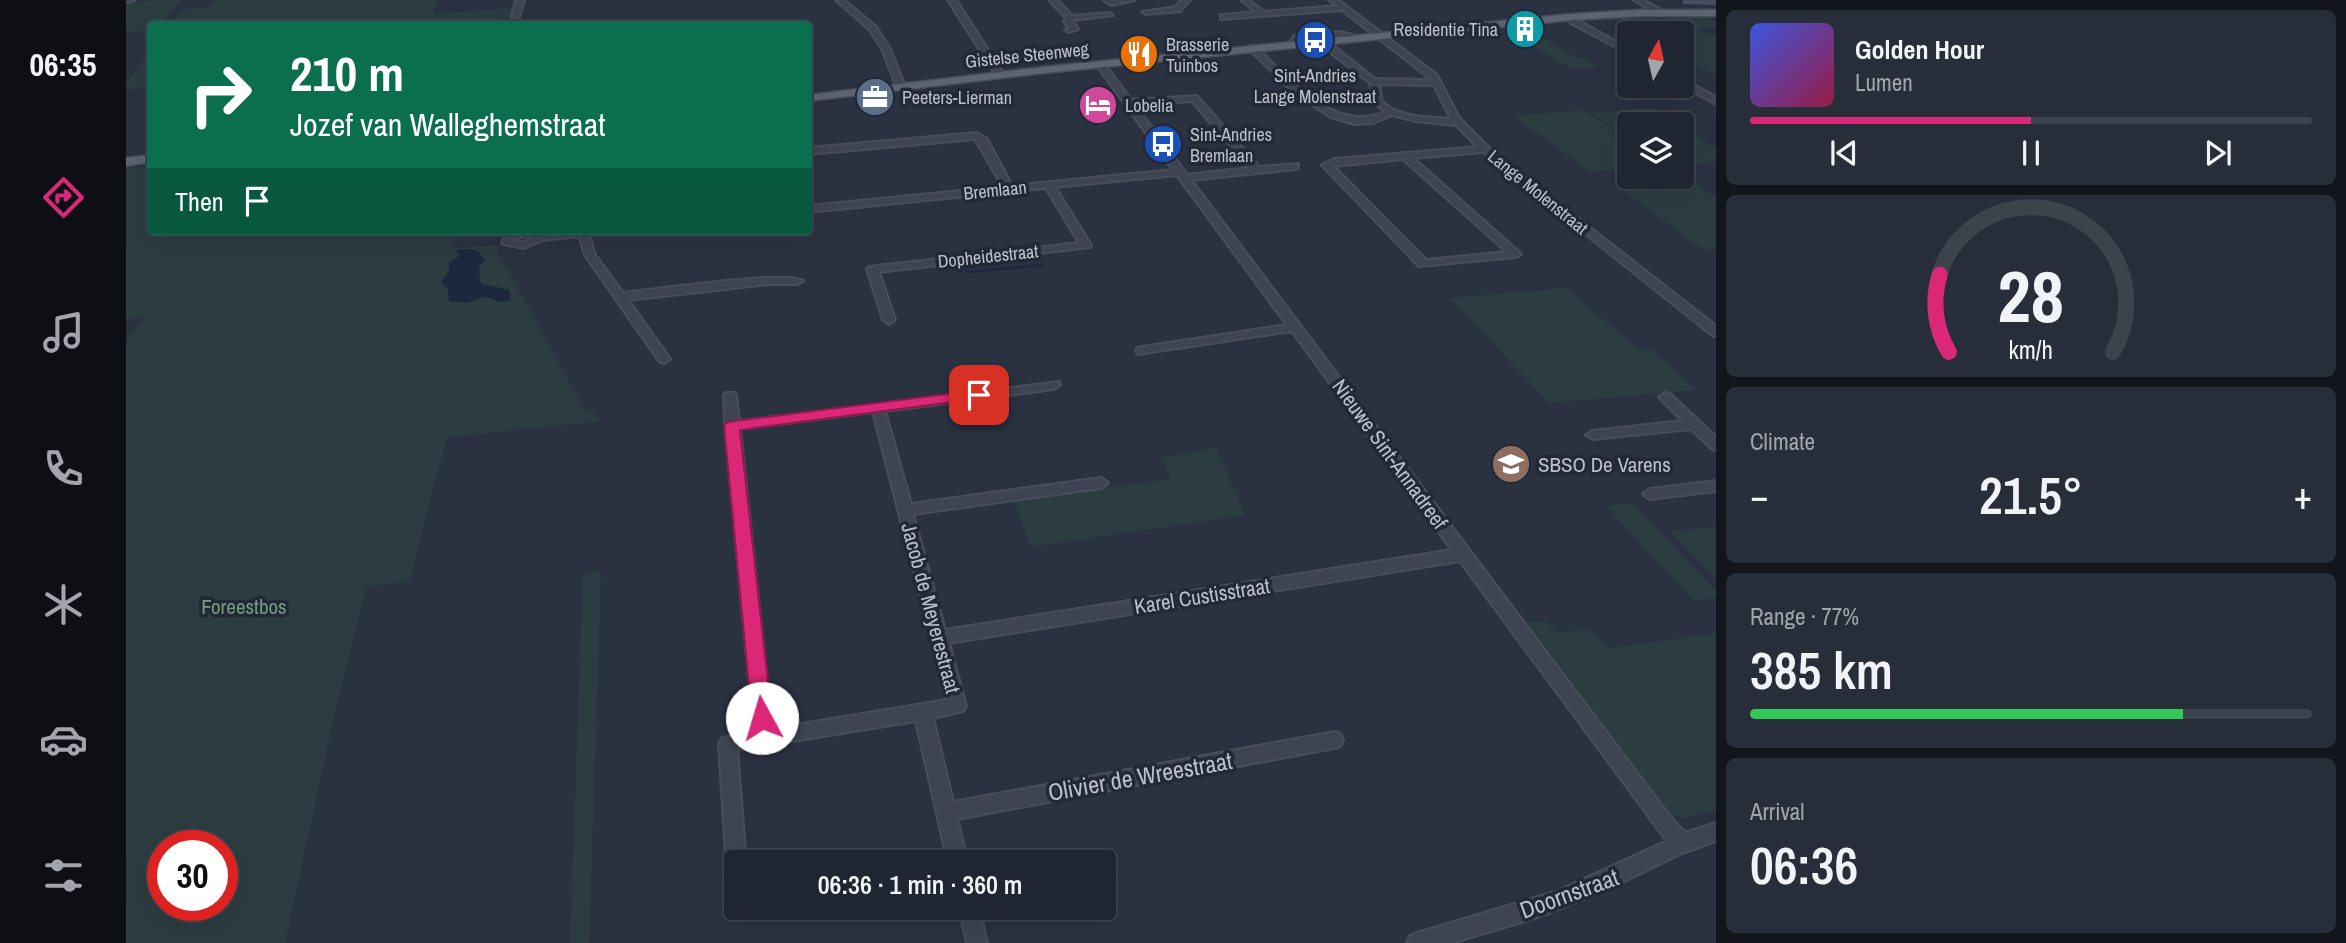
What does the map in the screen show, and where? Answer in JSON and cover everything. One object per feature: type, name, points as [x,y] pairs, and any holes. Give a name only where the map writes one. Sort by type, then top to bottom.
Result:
[{"type":"main road","name":"Gistelse Steenweg","points":[[812,97],[1100,64],[1572,17],[1716,13]]},
{"type":"main road","points":[[126,162],[147,159]]},
{"type":"street","points":[[514,21],[520,0]]},
{"type":"street","points":[[840,0],[873,29],[883,44],[901,86]]},
{"type":"street","points":[[952,0],[1000,75]]},
{"type":"street","points":[[1053,0],[1070,18],[1068,21],[1074,29],[1069,30]]},
{"type":"street","points":[[1108,0],[1111,3],[1131,0]]},
{"type":"street","points":[[1146,12],[1177,9],[1186,0]]},
{"type":"street","points":[[1245,0],[1262,14]]},
{"type":"street","name":"Lange Molenstraat","points":[[1333,0],[1432,76],[1457,122],[1485,149],[1716,332]]},
{"type":"street","points":[[1638,0],[1662,13]]},
{"type":"street","points":[[1224,18],[1342,8]]},
{"type":"street","points":[[1070,18],[1109,15]]},
{"type":"street","points":[[1572,17],[1574,21],[1617,45]]},
{"type":"street","points":[[1253,48],[1318,108],[1342,117],[1365,120],[1381,118],[1392,112]]},
{"type":"street","points":[[1333,50],[1373,81],[1437,83]]},
{"type":"street","name":"Nieuwe Sint-Annadreef","points":[[1100,64],[1654,810],[1682,844]]},
{"type":"street","points":[[1373,81],[1378,103],[1392,112],[1429,120],[1457,122]]},
{"type":"street","points":[[1694,89],[1716,101]]},
{"type":"street","points":[[1702,93],[1716,92]]},
{"type":"street","points":[[1129,103],[1194,98],[1256,170]]},
{"type":"street","points":[[812,151],[977,136],[982,139],[1009,189]]},
{"type":"street","points":[[1405,156],[1516,254],[1423,264],[1327,165],[1405,156],[1485,149]]},
{"type":"street","name":"Bremlaan","points":[[812,209],[1049,185],[1295,166]]},
{"type":"street","name":"Dopheidestraat","points":[[889,320],[873,269],[1086,246],[1049,185]]},
{"type":"street","points":[[540,237],[560,235]]},
{"type":"street","points":[[590,235],[590,255],[664,359]]},
{"type":"street","points":[[620,297],[768,281],[797,281]]},
{"type":"street","points":[[1142,351],[1296,327]]},
{"type":"street","points":[[732,426],[1054,385]]},
{"type":"street","points":[[730,396],[764,739]]},
{"type":"street","points":[[1665,397],[1716,444]]},
{"type":"street","name":"Jacob de Meyerestraat","points":[[878,408],[957,706],[923,712],[955,850]]},
{"type":"street","points":[[1593,435],[1694,424]]},
{"type":"street","points":[[905,510],[1101,483]]},
{"type":"street","points":[[1650,494],[1716,486]]},
{"type":"street","name":"Karel Custisstraat","points":[[939,638],[1465,554]]},
{"type":"street","points":[[736,850],[728,744],[923,712]]},
{"type":"street","name":"Olivier de Wreestraat","points":[[946,812],[1334,740]]},
{"type":"street","name":"Doornstraat","points":[[1417,943],[1552,903],[1622,874],[1682,844],[1716,832]]},
{"type":"street","points":[[972,920],[977,943]]},
{"type":"green space","points":[[181,0],[164,21],[147,21],[147,30],[126,33],[126,3]]},
{"type":"green space","points":[[214,0],[437,0],[434,14],[512,8],[509,18],[465,21],[173,21],[183,9],[208,7]]},
{"type":"green space","points":[[1707,17],[1716,22],[1716,27],[1696,28],[1708,35],[1716,35],[1716,50],[1712,51],[1716,53],[1716,75],[1694,65],[1694,21],[1618,21],[1613,18]]},
{"type":"green space","points":[[1515,36],[1528,43],[1531,42],[1522,37],[1548,39],[1576,58],[1599,67],[1573,69]]},
{"type":"green space","points":[[147,55],[147,88],[126,90],[126,83]]},
{"type":"green space","points":[[1650,108],[1657,112],[1617,112],[1617,130],[1591,113]]},
{"type":"green space","points":[[1583,110],[1617,132],[1617,169],[1591,172],[1514,116]]},
{"type":"green space","points":[[1694,134],[1716,148],[1716,162],[1694,164]]},
{"type":"green space","name":"Foreestbos","points":[[147,166],[147,235],[455,235],[452,249],[499,245],[497,251],[587,414],[593,412],[600,421],[447,437],[409,581],[366,587],[335,711],[285,943],[126,943],[126,341],[147,317],[126,319],[126,168]],"holes":[[[464,249],[479,252],[481,284],[501,287],[477,300],[449,301],[448,289],[441,282]]]},
{"type":"green space","points":[[1694,183],[1716,197],[1716,249],[1704,250],[1621,189],[1694,189]]},
{"type":"green space","points":[[1566,288],[1640,351],[1652,350],[1696,390],[1549,403],[1450,298]]},
{"type":"green space","points":[[1216,448],[1245,515],[1031,547],[1014,501],[1171,479],[1162,458]]},
{"type":"green space","points":[[1632,503],[1716,591],[1716,597],[1694,601],[1606,506]]},
{"type":"green space","points":[[1716,527],[1716,579],[1670,531]]},
{"type":"green space","points":[[601,571],[589,943],[570,943],[583,574]]},
{"type":"green space","points":[[1545,621],[1556,632],[1592,630],[1607,648],[1716,634],[1716,810],[1685,818],[1670,813],[1527,622]]},
{"type":"water","points":[[456,250],[477,251],[485,260],[478,268],[481,284],[509,290],[511,300],[500,302],[484,296],[468,303],[449,301],[448,289],[441,282],[449,271],[449,263],[459,256]]},
{"type":"waterway","points":[[966,272],[1043,265]]},
{"type":"place","name":"Residentie Tina","points":[[1525,29]]},
{"type":"place","name":"Sint-Andries Lange Molenstraat","points":[[1315,40]]},
{"type":"place","name":"Brasserie Tuinbos","points":[[1139,54]]},
{"type":"place","name":"Peeters-Lierman","points":[[875,97]]},
{"type":"place","name":"Lobelia","points":[[1098,105]]},
{"type":"place","name":"Sint-Andries Bremlaan","points":[[1163,144]]},
{"type":"place","name":"SBSO De Varens","points":[[1511,464]]},
{"type":"route","points":[[762,718],[732,426],[979,395]]}]
